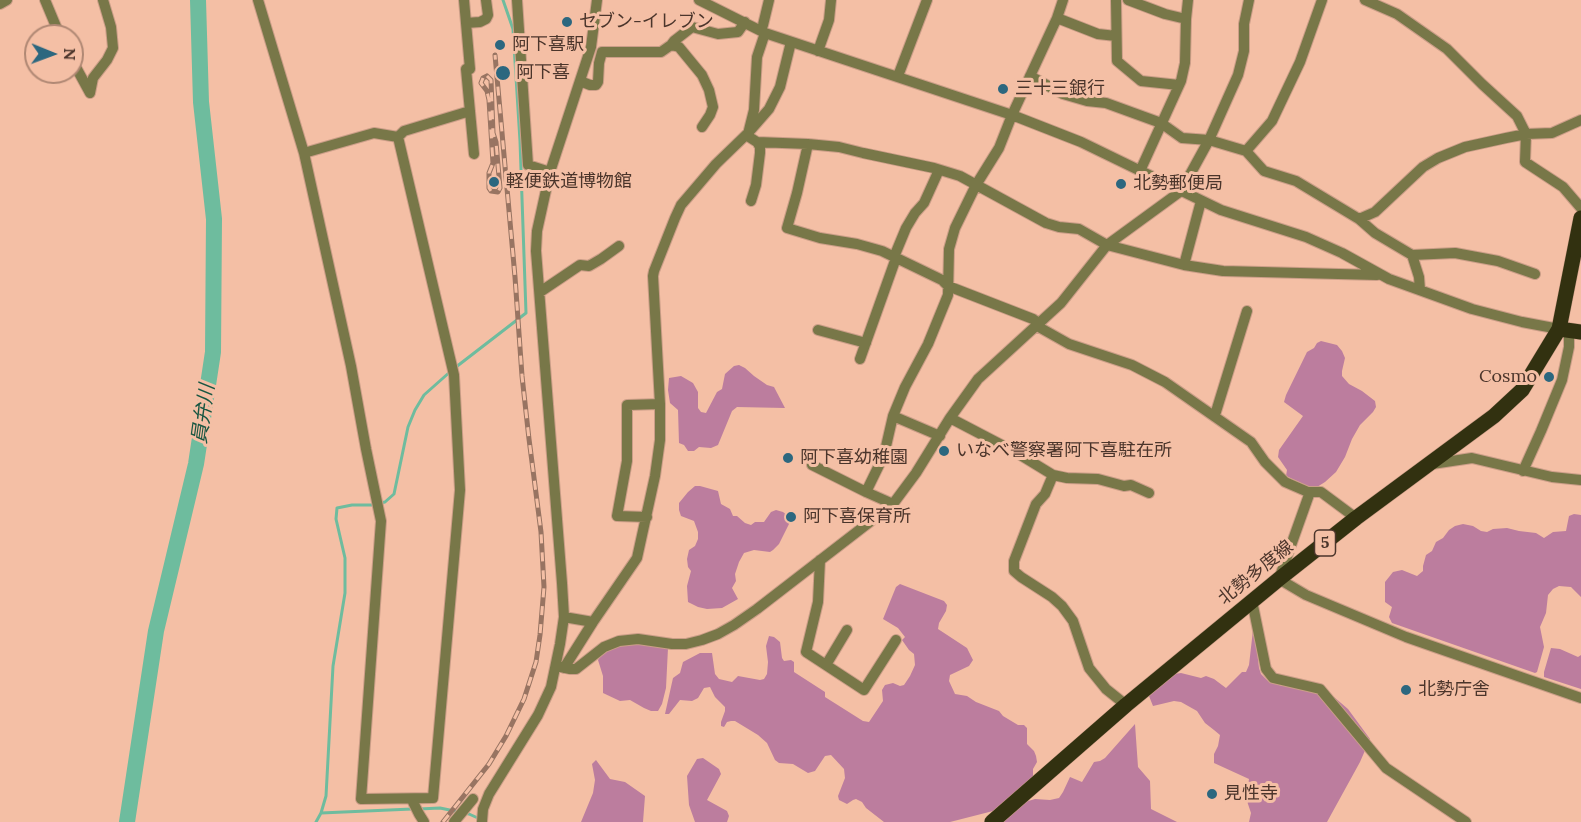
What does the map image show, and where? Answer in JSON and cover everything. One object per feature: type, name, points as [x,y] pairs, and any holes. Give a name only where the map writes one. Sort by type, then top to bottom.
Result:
[{"type":"main road","name":"北勢多度線","points":[[992,822],[1126,705],[1252,601],[1356,518],[1494,417],[1521,390],[1570,330],[1581,218]]},
{"type":"street","points":[[0,4],[7,0]]},
{"type":"street","points":[[45,0],[55,24]]},
{"type":"street","points":[[84,82],[90,93],[93,78],[108,60],[113,48],[111,27],[103,0]]},
{"type":"street","points":[[258,0],[304,153],[351,366],[381,522],[361,799],[414,800],[433,798],[460,490],[454,375],[398,137]]},
{"type":"street","points":[[464,0],[470,69],[466,69],[474,154]]},
{"type":"street","points":[[466,23],[486,19],[488,15],[486,0]]},
{"type":"street","points":[[517,0],[528,165],[550,172]]},
{"type":"street","points":[[560,667],[564,617],[536,251],[537,231],[550,172],[591,47],[597,0]]},
{"type":"street","points":[[699,0],[763,32],[1012,115],[1081,142],[1201,201],[1232,214],[1306,237],[1342,253],[1381,275],[1453,303],[1499,317],[1570,330],[1562,380],[1523,471]]},
{"type":"street","points":[[747,134],[754,110],[757,57],[769,0]]},
{"type":"street","points":[[818,51],[829,21],[831,0]]},
{"type":"street","points":[[866,492],[884,454],[893,416],[905,387],[932,335],[948,295],[949,245],[955,228],[976,185],[999,148],[1063,0]]},
{"type":"street","points":[[1116,0],[1117,61],[1141,81],[1179,85]]},
{"type":"street","points":[[1128,0],[1186,20]]},
{"type":"street","points":[[1140,171],[1179,85],[1185,63],[1188,0]]},
{"type":"street","points":[[560,667],[576,669],[604,647],[619,641],[638,639],[686,644],[718,634],[758,609],[893,504],[916,473],[965,394],[978,379],[1061,303],[1107,245],[1182,191],[1209,140],[1238,75],[1244,51],[1244,24],[1249,0]]},
{"type":"street","points":[[1246,151],[1272,121],[1300,62],[1322,0]]},
{"type":"street","points":[[1365,0],[1397,14],[1447,49],[1517,116],[1526,134],[1525,162],[1563,187],[1581,208]]},
{"type":"street","points":[[898,76],[925,1]]},
{"type":"street","points":[[1057,18],[1098,34],[1116,36]]},
{"type":"street","points":[[580,81],[596,85],[602,52],[661,52],[692,27],[718,34],[738,32],[745,22]]},
{"type":"street","points":[[482,822],[483,809],[489,794],[538,716],[560,667],[637,558],[655,476],[660,440],[654,271],[681,205],[716,164],[769,109],[778,94],[791,42]]},
{"type":"street","points":[[671,45],[679,47],[687,56],[702,75],[709,90],[713,107],[702,127]]},
{"type":"street","points":[[1030,76],[1063,94],[1087,101],[1106,103],[1161,123],[1182,138],[1209,140],[1246,151],[1264,171],[1296,181],[1359,219],[1375,233],[1412,255],[1455,253],[1498,261],[1535,274]]},
{"type":"street","points":[[398,137],[404,131],[470,111]]},
{"type":"street","points":[[1359,219],[1375,212],[1423,168],[1438,158],[1465,147],[1526,134],[1552,133],[1581,120]]},
{"type":"street","points":[[304,153],[375,133],[398,137]]},
{"type":"street","points":[[747,134],[760,147],[751,201]]},
{"type":"street","points":[[757,142],[839,147],[939,170],[960,177],[1046,223],[1079,229],[1107,245],[1184,265],[1223,271],[1381,275]]},
{"type":"street","points":[[808,144],[787,228],[820,238],[882,251],[942,280],[948,286],[1033,319],[1069,344],[1132,365],[1215,415],[1251,442],[1265,462],[1285,482],[1310,492],[1321,492],[1356,518]]},
{"type":"street","points":[[860,359],[906,228],[924,203],[939,170]]},
{"type":"street","points":[[1184,265],[1201,201]]},
{"type":"street","points":[[540,292],[580,265],[589,266],[619,246]]},
{"type":"street","points":[[1412,255],[1419,277],[1420,290]]},
{"type":"street","points":[[1215,415],[1247,311]]},
{"type":"street","points":[[818,330],[866,343]]},
{"type":"street","points":[[647,517],[617,516],[627,461],[627,405],[660,404]]},
{"type":"street","points":[[893,416],[940,436]]},
{"type":"street","points":[[950,418],[1017,453],[1053,475],[1098,479],[1124,486],[1131,485],[1149,493]]},
{"type":"street","points":[[1428,465],[1472,458],[1552,477],[1581,480]]},
{"type":"street","points":[[812,465],[893,504]]},
{"type":"street","points":[[1053,475],[1045,494],[1036,504],[1014,561],[1014,571],[1062,606],[1073,621],[1089,668],[1106,689],[1126,705]]},
{"type":"street","points":[[1310,492],[1279,579],[1306,595],[1407,637],[1581,698]]},
{"type":"street","points":[[820,560],[818,603],[806,652],[864,690],[896,640]]},
{"type":"street","points":[[1252,601],[1266,669],[1273,678],[1320,689],[1386,768],[1466,822]]},
{"type":"street","points":[[564,617],[592,622]]},
{"type":"street","points":[[826,665],[848,630]]},
{"type":"street","points":[[414,800],[422,818]]},
{"type":"street","points":[[457,819],[470,803]]},
{"type":"shaded area","points":[[1321,341],[1337,345],[1342,351],[1345,358],[1342,376],[1349,384],[1375,401],[1376,407],[1360,425],[1336,472],[1317,487],[1310,487],[1286,476],[1287,470],[1278,457],[1279,450],[1303,416],[1284,402],[1286,395],[1307,352]]},
{"type":"shaded area","points":[[739,365],[767,385],[774,387],[785,408],[737,407],[732,411],[718,445],[688,451],[684,445],[679,443],[678,410],[670,403],[669,378],[681,376],[693,383],[698,392],[698,408],[701,412],[706,413],[717,392],[722,389],[725,374],[734,366]]},
{"type":"shaded area","points":[[695,486],[718,491],[721,504],[730,509],[733,516],[751,525],[755,522],[764,522],[771,512],[776,510],[788,516],[789,524],[779,544],[773,550],[770,552],[754,550],[744,553],[739,562],[735,574],[736,581],[732,588],[738,599],[722,608],[707,609],[688,602],[687,586],[691,571],[687,559],[689,550],[695,546],[698,539],[698,532],[694,521],[681,516],[679,503]]},
{"type":"shaded area","points":[[1581,515],[1581,597],[1571,587],[1559,586],[1548,595],[1546,613],[1540,627],[1544,647],[1537,672],[1392,623],[1389,617],[1392,607],[1385,602],[1385,582],[1393,572],[1402,570],[1417,576],[1423,571],[1426,555],[1432,551],[1436,542],[1455,526],[1463,524],[1487,532],[1507,528],[1536,533],[1544,538],[1553,532],[1566,531],[1569,516]]},
{"type":"shaded area","points":[[900,584],[944,601],[947,605],[938,629],[967,648],[973,660],[969,666],[950,675],[949,681],[955,694],[967,696],[999,711],[1003,716],[1027,728],[1027,744],[1034,751],[1037,762],[1033,769],[1033,777],[993,811],[950,822],[884,822],[856,799],[847,804],[839,800],[838,796],[845,778],[844,769],[831,755],[825,756],[815,771],[808,773],[793,764],[779,763],[775,760],[767,743],[735,721],[727,722],[724,727],[721,726],[725,707],[715,697],[710,687],[704,688],[698,698],[692,701],[680,700],[669,714],[665,714],[673,678],[680,673],[683,662],[700,653],[712,653],[715,674],[719,679],[732,682],[738,676],[764,679],[767,674],[766,646],[769,636],[780,642],[784,661],[794,662],[794,672],[825,692],[825,697],[863,721],[869,722],[883,701],[882,690],[885,685],[893,683],[904,685],[915,665],[914,654],[902,640],[905,637],[898,628],[883,619],[896,587]]},
{"type":"shaded area","points":[[1253,630],[1259,668],[1268,681],[1282,686],[1308,686],[1334,697],[1348,709],[1370,739],[1327,822],[1249,822],[1251,813],[1246,798],[1249,779],[1214,763],[1214,754],[1220,735],[1205,723],[1197,711],[1181,702],[1174,701],[1153,706],[1149,696],[1174,674],[1181,673],[1201,678],[1206,676],[1226,688],[1242,672],[1246,672],[1249,665]]},
{"type":"shaded area","points":[[637,644],[668,648],[666,688],[658,711],[651,711],[630,700],[620,701],[603,693],[603,676],[598,660],[602,654],[615,646]]},
{"type":"shaded area","points":[[1551,648],[1560,649],[1578,657],[1581,655],[1581,689],[1544,677]]},
{"type":"shaded area","points":[[1135,724],[1138,767],[1150,781],[1151,809],[1177,822],[1003,822],[1025,802],[1035,799],[1059,798],[1070,777],[1082,782],[1094,762],[1105,758]]},
{"type":"shaded area","points":[[703,758],[719,769],[721,774],[707,800],[727,811],[729,816],[727,822],[695,822],[689,805],[687,776],[697,759]]},
{"type":"shaded area","points":[[596,760],[610,779],[625,782],[645,796],[643,822],[581,822],[593,793],[595,780],[592,764]]},
{"type":"waterway","name":"員弁川","points":[[127,822],[156,631],[196,464],[213,352],[214,219],[201,102],[198,0]]},
{"type":"waterway","points":[[456,367],[526,313],[520,141],[513,29],[503,0]]},
{"type":"waterway","points":[[316,822],[326,796],[333,666],[345,593],[345,558],[336,519],[337,508],[385,502],[394,494],[408,427],[415,410],[424,395],[451,371]]},
{"type":"waterway","points":[[419,809],[440,808],[469,814],[480,819]]},
{"type":"waterway","points":[[321,813],[412,809]]},
{"type":"railway","points":[[443,822],[489,764],[524,699],[536,662],[544,587],[541,532],[522,376],[495,55]]},
{"type":"railway","points":[[487,76],[491,80],[493,133],[496,142],[500,188],[498,192],[491,191],[489,188],[489,173],[493,163],[489,100],[487,91],[481,83],[487,76]]},
{"type":"place","name":"セブン-イレブン","points":[[567,22]]},
{"type":"place","name":"阿下喜駅","points":[[500,45]]},
{"type":"place","name":"阿下喜","points":[[503,73]]},
{"type":"place","name":"三十三銀行","points":[[1003,89]]},
{"type":"place","name":"軽便鉄道博物館","points":[[494,182]]},
{"type":"place","name":"北勢郵便局","points":[[1121,184]]},
{"type":"place","name":"Cosmo","points":[[1549,377]]},
{"type":"place","name":"いなべ警察署阿下喜駐在所","points":[[944,451]]},
{"type":"place","name":"阿下喜幼稚園","points":[[788,458]]},
{"type":"place","name":"阿下喜保育所","points":[[791,517]]},
{"type":"place","name":"北勢庁舎","points":[[1406,690]]},
{"type":"place","name":"見性寺","points":[[1212,794]]}]
